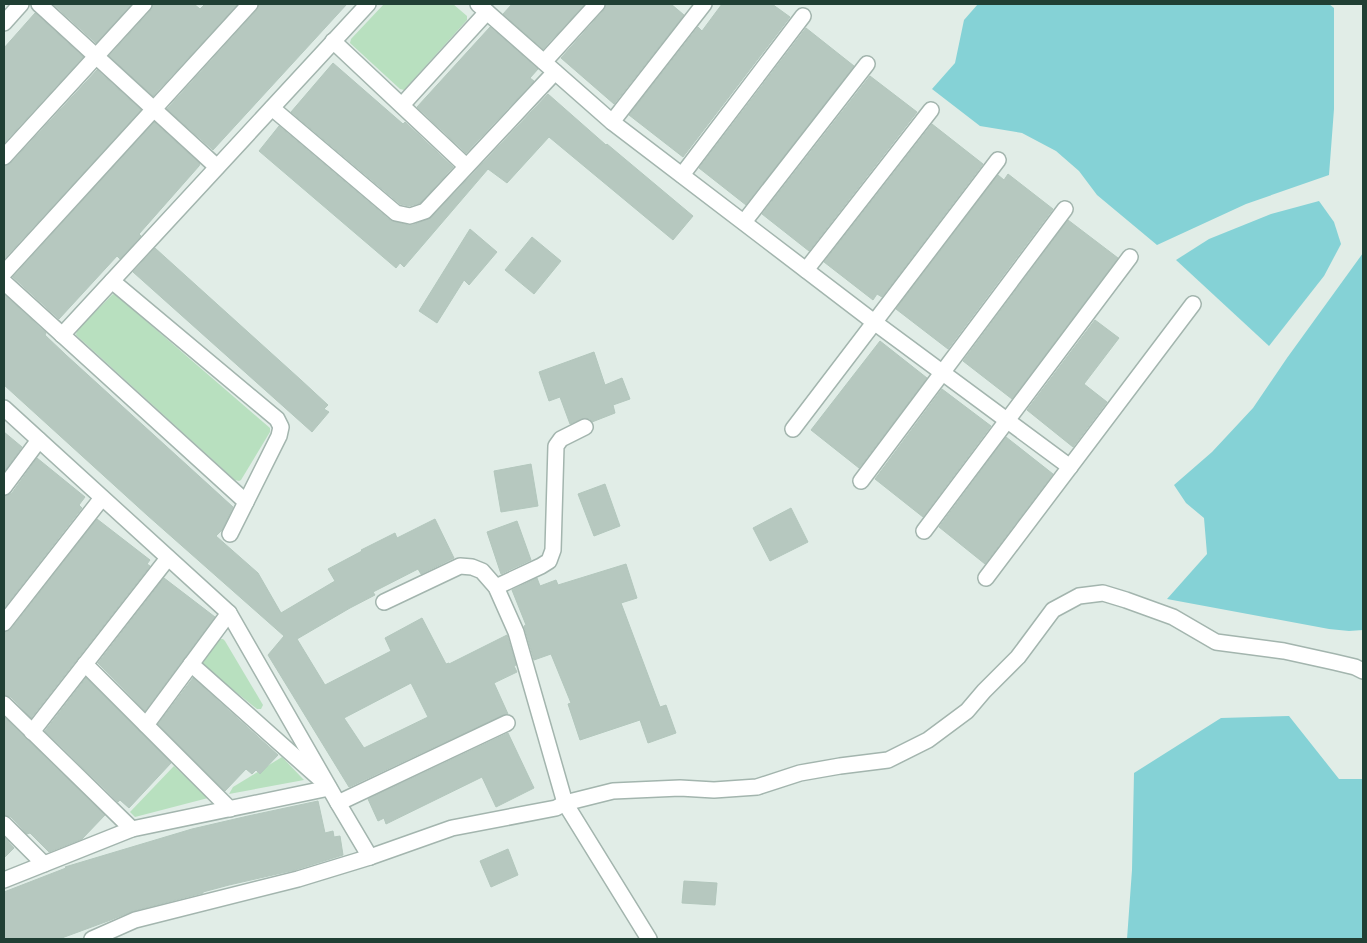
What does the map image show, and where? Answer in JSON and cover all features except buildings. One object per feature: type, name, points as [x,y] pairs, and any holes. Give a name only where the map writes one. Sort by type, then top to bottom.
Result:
[{"type":"street","points":[[4,7],[7,4]]},
{"type":"street","points":[[4,22],[21,4]]},
{"type":"street","points":[[39,4],[217,167]]},
{"type":"street","points":[[4,157],[144,4]]},
{"type":"street","points":[[4,273],[250,4]]},
{"type":"street","points":[[62,335],[368,4]]},
{"type":"street","points":[[272,108],[396,213],[410,216],[425,211],[466,166],[549,67],[597,4]]},
{"type":"street","points":[[612,122],[698,6]]},
{"type":"street","points":[[402,105],[484,7],[612,122],[874,322],[1070,467]]},
{"type":"street","points":[[682,175],[803,16]]},
{"type":"street","points":[[333,42],[466,166]]},
{"type":"street","points":[[744,222],[867,64]]},
{"type":"street","points":[[806,270],[931,110]]},
{"type":"street","points":[[793,429],[998,160]]},
{"type":"street","points":[[861,481],[1064,209]]},
{"type":"street","points":[[924,530],[1130,257]]},
{"type":"street","points":[[112,281],[277,419],[281,427],[230,534]]},
{"type":"street","points":[[4,282],[246,502]]},
{"type":"street","points":[[986,578],[1193,304]]},
{"type":"street","points":[[4,408],[229,613],[370,857]]},
{"type":"street","points":[[496,587],[549,561],[553,550],[556,446],[561,439],[585,427]]},
{"type":"street","points":[[4,487],[38,440]]},
{"type":"street","points":[[4,623],[102,498]]},
{"type":"street","points":[[32,732],[168,558]]},
{"type":"street","points":[[384,602],[460,566],[472,566],[482,571],[496,587],[516,632],[565,803],[649,939]]},
{"type":"street","points":[[92,939],[135,920],[298,879],[370,857],[452,828],[556,808],[565,803],[613,791],[680,788],[714,790],[757,787],[800,774],[840,766],[888,760],[928,740],[967,711],[1018,657],[1053,610],[1079,596],[1103,593],[1126,600],[1173,617],[1216,642],[1290,653],[1348,665],[1363,671]]},
{"type":"street","points":[[146,726],[229,613]]},
{"type":"street","points":[[85,664],[230,809]]},
{"type":"street","points":[[192,664],[329,788]]},
{"type":"street","points":[[4,704],[132,829]]},
{"type":"street","points":[[338,803],[507,722]]},
{"type":"street","points":[[4,880],[132,829],[329,788]]},
{"type":"street","points":[[4,824],[44,864]]},
{"type":"green space","points":[[384,4],[453,4],[467,16],[467,20],[404,90],[400,89],[350,43],[351,39]]},
{"type":"green space","points":[[113,294],[270,428],[270,432],[241,480],[235,480],[76,335],[77,330]]},
{"type":"green space","points":[[220,639],[225,641],[263,705],[261,709],[257,709],[201,664],[201,661]]},
{"type":"green space","points":[[282,757],[304,780],[229,794],[233,787]]},
{"type":"green space","points":[[174,766],[208,798],[135,817],[130,812]]},
{"type":"water","points":[[978,4],[1329,4],[1334,8],[1334,109],[1329,175],[1246,204],[1157,245],[1097,195],[1079,171],[1056,151],[1022,133],[980,126],[932,89],[955,63],[964,20]]},
{"type":"water","points":[[1319,201],[1334,222],[1341,244],[1324,276],[1269,346],[1176,260],[1209,239],[1271,214]]},
{"type":"water","points":[[1363,253],[1363,630],[1329,629],[1167,599],[1207,554],[1204,518],[1186,503],[1174,485],[1212,452],[1253,408]]},
{"type":"water","points":[[1289,716],[1339,779],[1363,779],[1363,939],[1127,939],[1132,870],[1134,773],[1221,718]]}]
